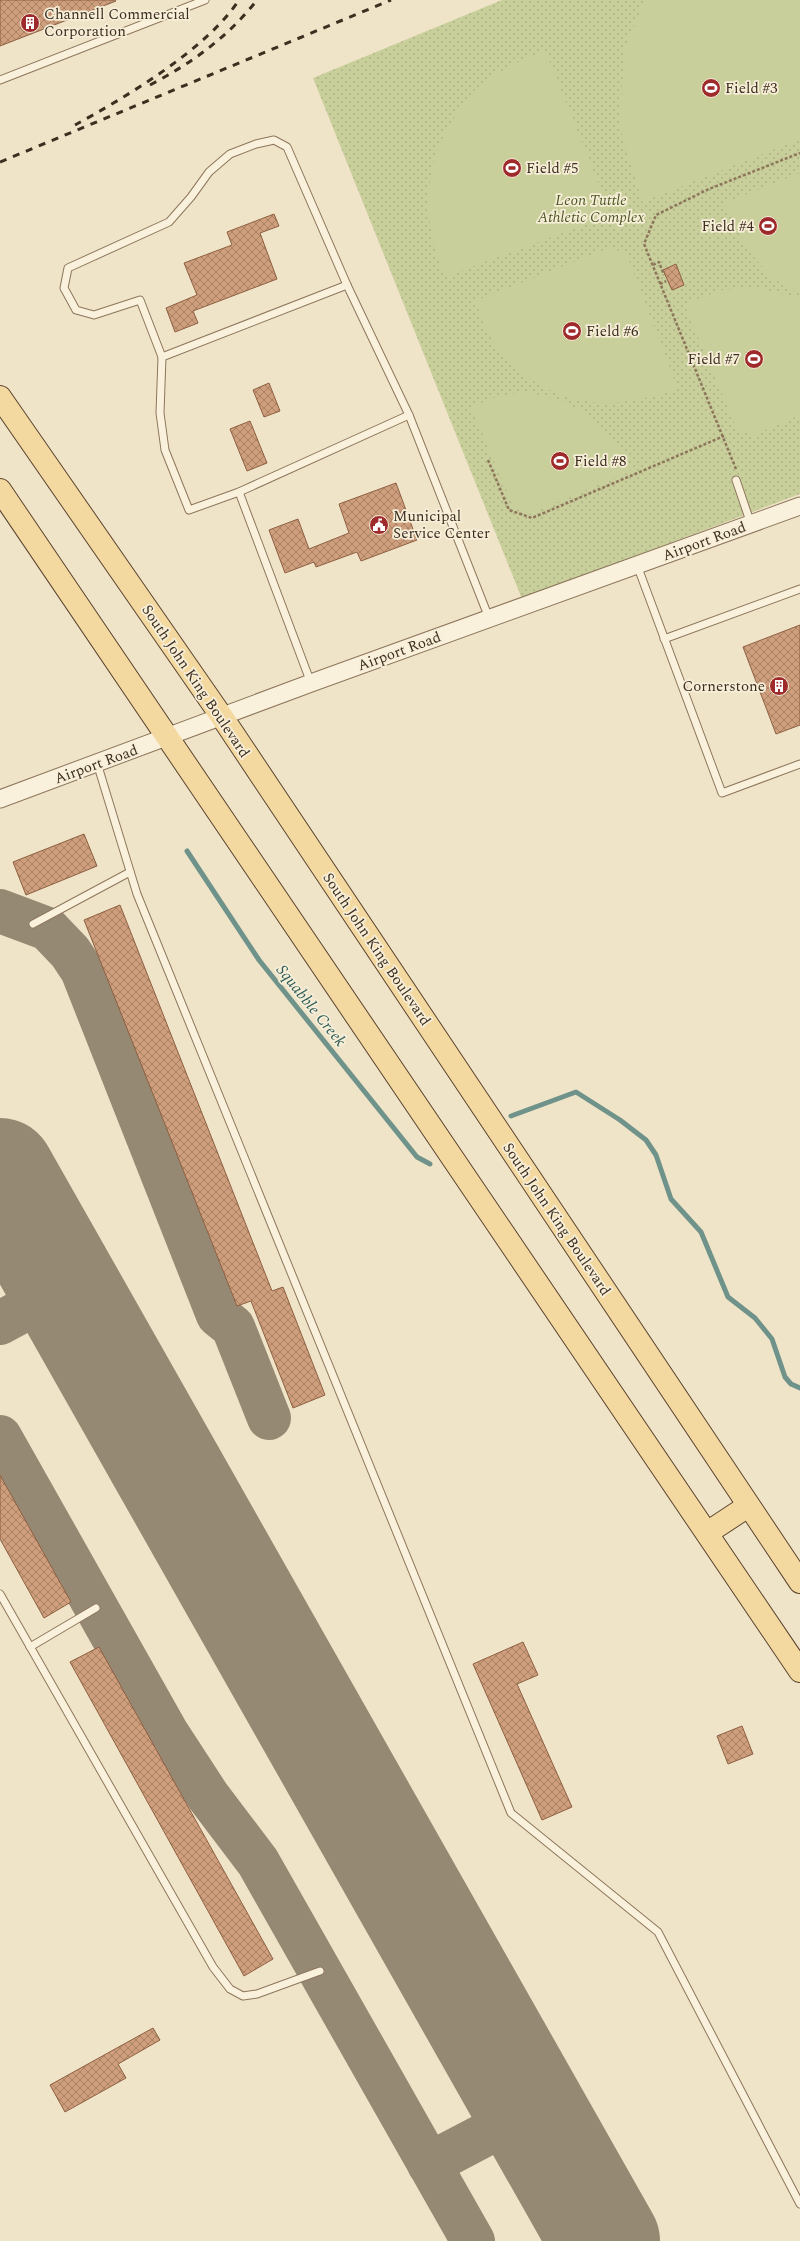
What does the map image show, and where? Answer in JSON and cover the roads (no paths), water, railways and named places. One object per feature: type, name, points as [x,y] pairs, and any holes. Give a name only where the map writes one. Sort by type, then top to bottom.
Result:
[{"type":"main road","name":"South John King Boulevard","points":[[0,397],[222,717],[800,1582]]},
{"type":"main road","points":[[0,490],[708,1533],[800,1671]]},
{"type":"main road","points":[[708,1533],[748,1506]]},
{"type":"street","name":"Airport Road","points":[[0,799],[311,683],[751,524],[800,508]]},
{"type":"lane","points":[[0,80],[205,0]]},
{"type":"lane","points":[[409,416],[239,492],[189,510],[165,450],[160,413],[162,357],[140,300],[94,315],[76,310],[64,288],[68,268],[169,222],[191,198],[209,172],[230,154],[256,144],[274,140],[287,147],[347,285],[409,416],[489,619]]},
{"type":"lane","points":[[162,357],[347,285]]},
{"type":"lane","points":[[736,480],[751,524]]},
{"type":"lane","points":[[239,492],[311,683]]},
{"type":"lane","points":[[637,565],[722,793],[800,764]]},
{"type":"lane","points":[[664,639],[800,589]]},
{"type":"lane","points":[[97,763],[137,894],[511,1813],[658,1932],[800,2204]]},
{"type":"lane","points":[[34,924],[130,872]]},
{"type":"lane","points":[[0,1594],[213,1967],[230,1989],[243,1996],[257,1994],[320,1971]]},
{"type":"lane","points":[[30,1647],[96,1608]]},
{"type":"waterway","name":"Squabble Creek","points":[[187,851],[259,960],[417,1157],[430,1164]]},
{"type":"waterway","name":"Squabble Creek","points":[[511,1116],[576,1092],[620,1120],[646,1140],[656,1155],[671,1199],[701,1232],[728,1297],[755,1318],[772,1339],[785,1377],[791,1384],[800,1388]]},
{"type":"railway","points":[[75,125],[118,101],[186,54],[225,18],[239,0]]},
{"type":"railway","points":[[150,85],[180,68],[208,48],[234,26],[257,0]]},
{"type":"railway","points":[[0,162],[391,0]]},
{"type":"place","name":"Channell Commercial Corporation","points":[[30,23]]},
{"type":"place","name":"Field #3","points":[[711,88]]},
{"type":"place","name":"Field #5","points":[[512,168]]},
{"type":"place","name":"Field #4","points":[[768,226]]},
{"type":"place","name":"Field #6","points":[[572,331]]},
{"type":"place","name":"Field #7","points":[[754,359]]},
{"type":"place","name":"Field #8","points":[[560,461]]},
{"type":"place","name":"Municipal Service Center","points":[[379,525]]},
{"type":"place","name":"Cornerstone","points":[[779,686]]},
{"type":"park label","name":"Leon Tuttle Athletic Complex","points":[[591,208]]}]
